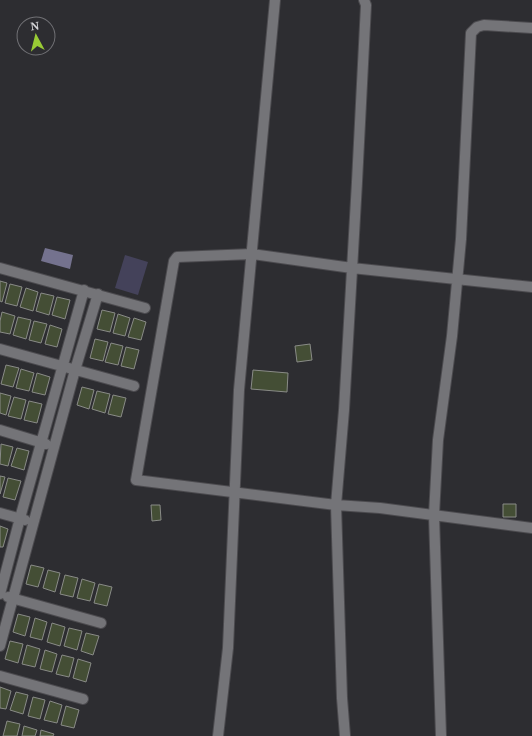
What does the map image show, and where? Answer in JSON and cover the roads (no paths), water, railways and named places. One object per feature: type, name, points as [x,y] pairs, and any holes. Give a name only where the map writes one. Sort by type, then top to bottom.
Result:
[{"type":"street","points":[[218,736],[228,648],[239,390],[276,0]]},
{"type":"street","points":[[346,736],[342,698],[336,505],[344,410],[352,268],[366,5],[364,0]]},
{"type":"street","points":[[441,736],[434,515],[438,440],[461,239],[471,33],[477,27],[484,25],[532,28]]},
{"type":"street","points":[[532,287],[352,268],[252,254],[177,257],[174,261],[136,480],[336,505],[380,508],[532,528]]},
{"type":"street","points":[[0,268],[145,308]]},
{"type":"street","points":[[84,290],[0,594],[101,623]]},
{"type":"street","points":[[0,646],[75,370],[98,294]]},
{"type":"street","points":[[0,348],[134,386]]},
{"type":"street","points":[[0,430],[54,446]]},
{"type":"street","points":[[0,513],[34,522]]},
{"type":"street","points":[[0,676],[82,698]]},
{"type":"water","points":[[45,248],[73,255],[70,269],[41,261]]}]
